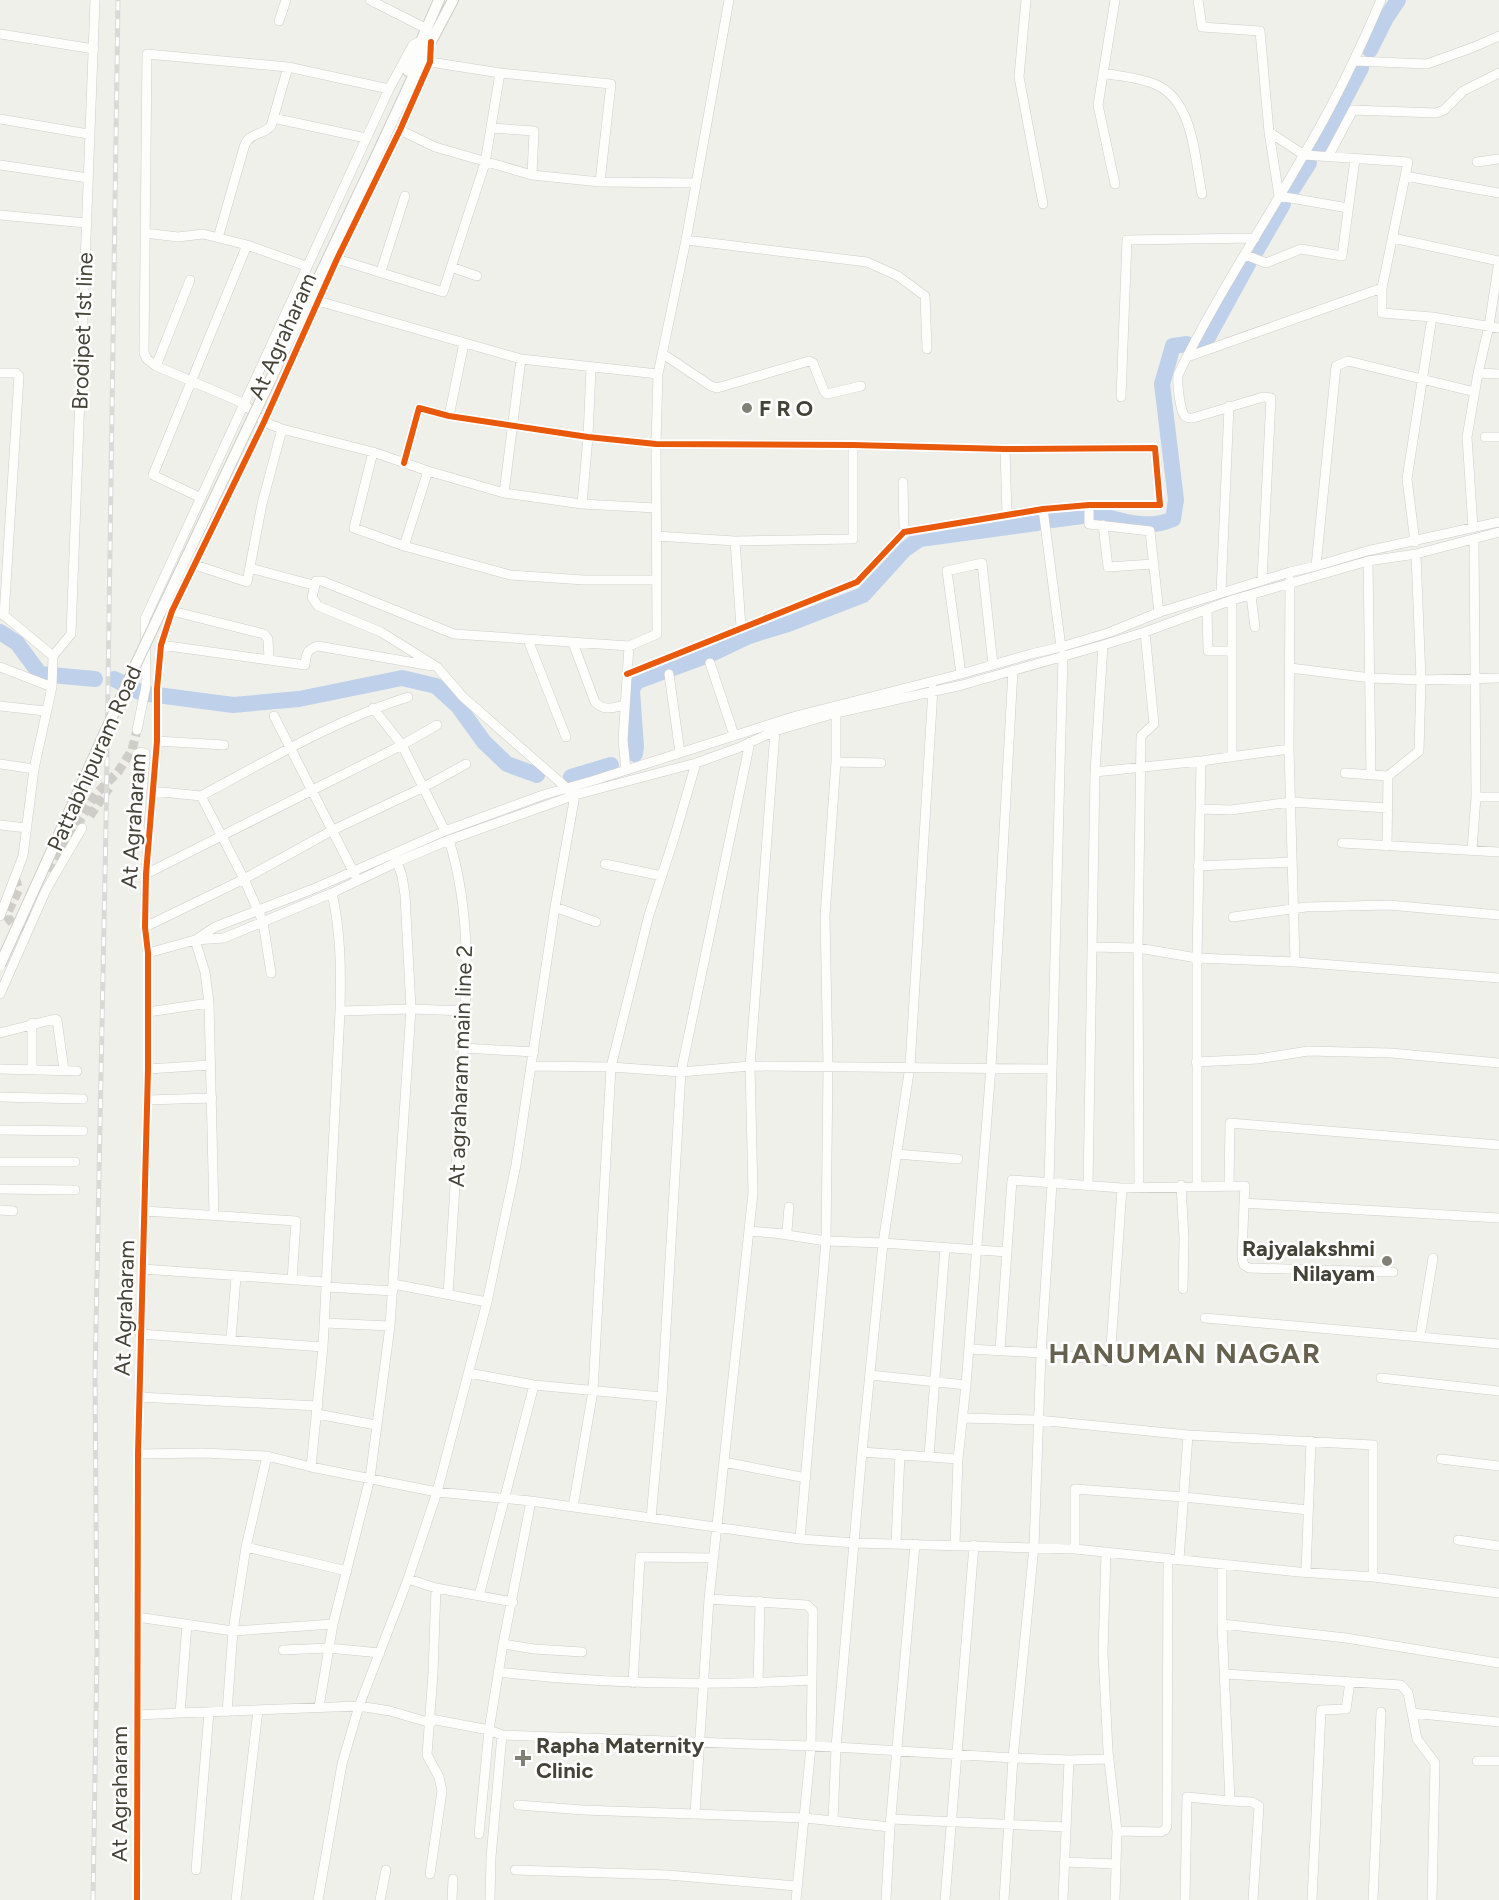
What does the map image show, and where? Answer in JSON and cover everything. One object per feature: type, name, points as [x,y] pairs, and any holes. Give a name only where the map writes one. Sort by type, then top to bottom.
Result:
[{"type":"street","name":"Brodipet 1st line","points":[[53,656],[71,634],[88,134],[95,0]]},
{"type":"street","points":[[279,21],[286,0]]},
{"type":"street","points":[[137,730],[146,686],[144,619],[389,89],[413,45],[427,37],[370,0]]},
{"type":"street","name":"Pattabhipuram Road","points":[[0,965],[136,664],[427,37],[440,0]]},
{"type":"street","name":"Pattabhipuram Road","points":[[427,37],[453,0]]},
{"type":"street","points":[[575,795],[463,697],[437,667],[381,632],[318,606],[312,597],[313,585],[315,581],[322,581],[454,634],[629,646],[657,634],[658,374],[686,240],[729,0]]},
{"type":"street","points":[[1026,0],[1019,77],[1043,204]]},
{"type":"street","points":[[1115,0],[1098,105],[1115,184]]},
{"type":"street","points":[[1198,0],[1202,27],[1260,31],[1269,132],[1280,196]]},
{"type":"street","points":[[1262,580],[1271,398],[1263,397],[1188,418],[1184,414],[1177,382],[1187,357],[1304,155],[1355,61],[1381,0]]},
{"type":"street","points":[[0,34],[94,49]]},
{"type":"street","points":[[1355,61],[1427,64],[1499,36]]},
{"type":"street","name":"At Agraharam","points":[[137,1900],[138,1454],[148,1070],[146,874],[157,741],[157,689],[161,645],[172,611],[264,422],[337,259],[400,130],[430,62],[427,37]]},
{"type":"street","points":[[389,89],[288,67],[147,54],[144,353],[147,359],[156,366],[243,403],[264,422],[282,429],[372,452],[504,493],[582,504],[656,508]]},
{"type":"street","points":[[430,62],[500,74],[611,84],[600,182]]},
{"type":"street","points":[[218,238],[247,140],[266,131],[273,118],[288,67]]},
{"type":"street","points":[[1103,73],[1151,82],[1177,100],[1185,114],[1202,194]]},
{"type":"street","points":[[1328,157],[1353,110],[1436,113],[1444,110],[1463,91],[1499,73]]},
{"type":"street","points":[[337,259],[443,292],[485,163],[500,74]]},
{"type":"street","points":[[273,118],[366,138]]},
{"type":"street","points":[[0,119],[88,134]]},
{"type":"street","points":[[491,128],[534,130],[532,175]]},
{"type":"street","points":[[400,130],[435,147],[532,175],[600,182],[696,183]]},
{"type":"street","points":[[1269,132],[1304,155],[1408,162],[1382,288],[1382,313],[1432,317],[1494,327]]},
{"type":"street","points":[[1246,255],[1266,263],[1301,249],[1342,256],[1355,159]]},
{"type":"street","points":[[1477,162],[1499,159]]},
{"type":"street","name":"Pattabhipuram Road","points":[[0,948],[130,663],[370,162]]},
{"type":"street","points":[[0,165],[88,178]]},
{"type":"street","points":[[1405,176],[1499,193]]},
{"type":"street","points":[[381,271],[405,196]]},
{"type":"street","points":[[1280,196],[1348,207]]},
{"type":"street","points":[[0,215],[86,223]]},
{"type":"street","points":[[145,233],[178,237],[204,234],[247,245],[306,266]]},
{"type":"street","points":[[1121,397],[1127,240],[1255,238]]},
{"type":"street","points":[[1393,238],[1499,261],[1494,327],[1478,374],[1467,437],[1473,528]]},
{"type":"street","points":[[686,240],[867,262],[898,276],[925,296],[927,349]]},
{"type":"street","points":[[199,497],[153,475],[247,245]]},
{"type":"street","points":[[451,267],[477,276]]},
{"type":"street","points":[[156,366],[190,280]]},
{"type":"street","points":[[1187,357],[1382,288]]},
{"type":"street","points":[[318,301],[521,359],[658,374]]},
{"type":"street","points":[[1415,542],[1407,479],[1432,317]]},
{"type":"street","points":[[449,416],[464,343]]},
{"type":"street","points":[[663,354],[717,388],[809,362],[813,363],[827,394],[861,387]]},
{"type":"street","points":[[504,493],[521,359]]},
{"type":"street","points":[[1316,567],[1336,366],[1348,361],[1475,392]]},
{"type":"street","points":[[582,504],[591,368]]},
{"type":"street","points":[[0,373],[16,373],[19,376],[2,614],[53,656],[52,683],[34,769],[23,856],[0,916]]},
{"type":"street","points":[[1478,374],[1499,374]]},
{"type":"street","points":[[1221,593],[1229,406]]},
{"type":"street","points":[[404,463],[419,408],[449,416],[656,444],[853,445],[1005,449],[1155,448],[1160,505],[1089,505],[1042,509],[904,532],[857,582],[627,674]]},
{"type":"street","points":[[195,565],[248,582],[262,504],[282,429]]},
{"type":"street","points":[[1485,437],[1499,437]]},
{"type":"street","points":[[656,536],[735,541],[853,539],[853,445]]},
{"type":"street","points":[[1005,449],[1007,514]]},
{"type":"street","points":[[372,452],[354,528],[404,546],[510,575],[584,580],[657,580]]},
{"type":"street","points":[[404,546],[429,471]]},
{"type":"street","points":[[903,482],[904,532]]},
{"type":"street","points":[[1089,505],[1089,524],[1150,531],[1159,613]]},
{"type":"street","points":[[1004,1900],[1013,1758],[1034,1547],[1050,1183],[1062,651],[1042,509]]},
{"type":"street","points":[[195,940],[215,927],[353,871],[575,795],[696,764],[775,731],[836,713],[933,692],[1013,669],[1159,613],[1262,580],[1316,567],[1367,551],[1499,522]]},
{"type":"street","points":[[1103,525],[1108,567],[1153,564]]},
{"type":"street","points":[[148,953],[195,940],[224,938],[332,893],[445,831],[567,788],[734,735],[850,701],[993,665],[1103,645],[1232,600],[1368,561],[1416,554],[1499,532]]},
{"type":"street","points":[[1472,850],[1476,796],[1473,539]]},
{"type":"street","points":[[735,541],[741,627]]},
{"type":"street","points":[[1345,774],[1389,776],[1419,751],[1421,680],[1416,554]]},
{"type":"street","points":[[1368,561],[1371,774]]},
{"type":"street","points":[[961,674],[947,571],[982,563],[993,665]]},
{"type":"street","points":[[250,568],[313,585]]},
{"type":"street","points":[[1290,572],[1290,749],[1294,962]]},
{"type":"street","points":[[1251,596],[1255,627]]},
{"type":"street","points":[[1232,600],[1232,757]]},
{"type":"street","points":[[152,604],[264,634],[268,639],[269,659]]},
{"type":"street","points":[[1207,609],[1208,651],[1231,651]]},
{"type":"street","points":[[1139,1187],[1138,948],[1141,736],[1154,724],[1145,632]]},
{"type":"street","points":[[528,640],[566,738]]},
{"type":"street","points":[[573,643],[595,702],[603,709],[625,705]]},
{"type":"street","points":[[161,645],[305,665],[306,654],[311,648],[318,646],[437,667]]},
{"type":"street","points":[[1088,1186],[1095,772],[1103,645]]},
{"type":"street","points":[[626,770],[622,740],[629,646]]},
{"type":"street","points":[[710,663],[734,735]]},
{"type":"street","points":[[0,668],[52,683]]},
{"type":"street","points":[[1290,668],[1371,678],[1421,680],[1499,678]]},
{"type":"street","points":[[955,1545],[958,1459],[991,1067],[1013,669]]},
{"type":"street","points":[[669,674],[680,753]]},
{"type":"street","points":[[833,1821],[836,1747],[883,1243],[910,1066],[932,681]]},
{"type":"street","points":[[152,791],[201,796],[290,748],[373,708],[408,697]]},
{"type":"street","points":[[0,706],[45,711]]},
{"type":"street","points":[[373,708],[402,745],[445,831]]},
{"type":"street","points":[[800,1539],[826,1241],[828,1066],[825,916],[836,762],[836,713]]},
{"type":"street","points":[[274,716],[357,880]]},
{"type":"street","points":[[146,874],[437,726]]},
{"type":"street","points":[[695,1813],[709,1599],[753,1193],[750,1066],[775,731]]},
{"type":"street","points":[[157,741],[225,745]]},
{"type":"street","points":[[651,1518],[662,1397],[681,1072],[750,742]]},
{"type":"street","points":[[1095,772],[1290,749]]},
{"type":"street","points":[[137,754],[145,753],[139,827],[141,833],[149,836]]},
{"type":"street","points":[[1197,1185],[1196,1062],[1201,761]]},
{"type":"street","points":[[836,762],[881,763]]},
{"type":"street","points":[[0,764],[34,769]]},
{"type":"street","points":[[145,927],[244,879],[333,830],[466,764]]},
{"type":"street","points":[[573,1507],[593,1391],[611,1067],[649,915],[696,764]]},
{"type":"street","points":[[1387,846],[1389,776]]},
{"type":"street","points":[[318,1900],[342,1764],[359,1706],[408,1579],[437,1492],[487,1302],[516,1165],[555,907],[575,795]]},
{"type":"street","points":[[201,796],[244,879],[263,922],[271,974]]},
{"type":"street","points":[[1476,796],[1499,797]]},
{"type":"street","points":[[1200,809],[1230,810],[1292,802],[1388,808]]},
{"type":"street","points":[[0,825],[27,828]]},
{"type":"street","points":[[0,994],[46,890],[82,828]]},
{"type":"street","name":"At agraharam main line 2","points":[[448,1293],[468,962],[459,871],[449,840]]},
{"type":"street","points":[[1342,843],[1499,852]]},
{"type":"street","points":[[319,1707],[333,1624],[370,1478],[390,1326],[411,1010],[405,895],[395,858]]},
{"type":"street","points":[[1198,866],[1292,862]]},
{"type":"street","points":[[605,864],[662,876]]},
{"type":"street","points":[[311,1467],[325,1323],[340,1011],[341,955],[338,919],[332,893]]},
{"type":"street","points":[[1233,917],[1319,906],[1389,905],[1499,915]]},
{"type":"street","points":[[555,907],[596,922]]},
{"type":"street","points":[[195,940],[205,972],[209,1003],[214,1215]]},
{"type":"street","points":[[1092,947],[1138,948],[1197,958],[1294,962],[1499,978]]},
{"type":"street","points":[[0,948],[17,957]]},
{"type":"street","points":[[148,1012],[209,1003]]},
{"type":"street","points":[[340,1011],[466,1011]]},
{"type":"street","points":[[0,1039],[0,1033],[55,1019],[57,1020],[64,1071]]},
{"type":"street","points":[[32,1023],[32,1069]]},
{"type":"street","points":[[463,1048],[534,1052]]},
{"type":"street","points":[[1196,1062],[1258,1059],[1308,1051],[1391,1053],[1499,1063]]},
{"type":"street","points":[[148,1070],[210,1065]]},
{"type":"street","points":[[531,1065],[681,1072],[750,1066],[1052,1069]]},
{"type":"street","points":[[0,1069],[77,1071]]},
{"type":"street","points":[[0,1097],[82,1099]]},
{"type":"street","points":[[147,1100],[212,1098]]},
{"type":"street","points":[[1228,1185],[1230,1123],[1499,1145]]},
{"type":"street","points":[[0,1130],[83,1131]]},
{"type":"street","points":[[896,1154],[958,1159]]},
{"type":"street","points":[[0,1162],[75,1162]]},
{"type":"street","points":[[999,1350],[1012,1180],[1122,1188],[1181,1185],[1245,1186],[1242,1259],[1248,1268],[1393,1272]]},
{"type":"street","points":[[1181,1185],[1183,1289]]},
{"type":"street","points":[[969,1348],[1110,1361],[1122,1188]]},
{"type":"street","points":[[0,1189],[75,1190]]},
{"type":"street","points":[[1244,1203],[1499,1218]]},
{"type":"street","points":[[781,1234],[787,1231],[789,1207]]},
{"type":"street","points":[[0,1210],[14,1211]]},
{"type":"street","points":[[144,1211],[296,1221],[292,1280]]},
{"type":"street","points":[[748,1231],[826,1241],[1006,1252]]},
{"type":"street","points":[[929,1456],[945,1248]]},
{"type":"street","points":[[1420,1336],[1433,1258]]},
{"type":"street","points":[[143,1269],[326,1284],[393,1287],[448,1293],[487,1302]]},
{"type":"street","points":[[231,1339],[236,1277]]},
{"type":"street","points":[[1205,1318],[1499,1344]]},
{"type":"street","points":[[325,1323],[390,1326]]},
{"type":"street","points":[[140,1334],[323,1347]]},
{"type":"street","points":[[469,1373],[534,1384],[662,1397]]},
{"type":"street","points":[[870,1375],[966,1385]]},
{"type":"street","points":[[1381,1378],[1499,1391]]},
{"type":"street","points":[[479,1596],[534,1384]]},
{"type":"street","points":[[139,1397],[318,1410],[376,1425]]},
{"type":"street","points":[[962,1419],[1038,1420],[1188,1435],[1373,1445],[1373,1576]]},
{"type":"street","points":[[1179,1560],[1188,1435]]},
{"type":"street","points":[[1306,1572],[1311,1441]]},
{"type":"street","points":[[862,1452],[958,1459]]},
{"type":"street","points":[[138,1454],[202,1453],[267,1456],[437,1492],[531,1501],[800,1539],[855,1543],[1075,1549],[1306,1572],[1373,1576],[1499,1593]]},
{"type":"street","points":[[896,1543],[900,1454]]},
{"type":"street","points":[[227,1712],[233,1631],[246,1547],[267,1456]]},
{"type":"street","points":[[1441,1459],[1499,1466]]},
{"type":"street","points":[[724,1462],[806,1478]]},
{"type":"street","points":[[1075,1549],[1075,1489],[1184,1497],[1308,1510]]},
{"type":"street","points":[[479,1834],[489,1730],[498,1672],[531,1501]]},
{"type":"street","points":[[1458,1540],[1499,1546]]},
{"type":"street","points":[[886,1900],[890,1823],[915,1544]]},
{"type":"street","points":[[945,1900],[974,1545]]},
{"type":"street","points":[[246,1547],[347,1571]]},
{"type":"street","points":[[1106,1552],[1103,1653],[1109,1759],[1117,1831],[1114,1900]]},
{"type":"street","points":[[633,1683],[640,1557],[713,1558]]},
{"type":"street","points":[[1117,1831],[1161,1832],[1166,1830],[1168,1558]]},
{"type":"street","points":[[1222,1564],[1222,1624],[1230,1801]]},
{"type":"street","points":[[408,1579],[436,1588],[513,1602]]},
{"type":"street","points":[[430,1874],[442,1791],[439,1778],[428,1755],[436,1588]]},
{"type":"street","points":[[709,1599],[760,1601],[810,1607],[813,1616],[810,1746],[796,1900]]},
{"type":"street","points":[[758,1683],[760,1601]]},
{"type":"street","points":[[137,1617],[233,1631],[333,1624]]},
{"type":"street","points":[[180,1713],[187,1624]]},
{"type":"street","points":[[1222,1624],[1346,1638],[1499,1664]]},
{"type":"street","points":[[503,1644],[534,1649],[582,1652]]},
{"type":"street","points":[[283,1650],[328,1648],[380,1653]]},
{"type":"street","points":[[498,1672],[564,1680],[633,1683],[703,1684],[812,1680]]},
{"type":"street","points":[[1225,1674],[1401,1685],[1405,1688],[1417,1738],[1435,1763],[1432,1900]]},
{"type":"street","points":[[1312,1900],[1321,1710],[1346,1709],[1350,1682]]},
{"type":"street","points":[[137,1715],[359,1706],[489,1730],[502,1735],[836,1747],[1013,1758],[1109,1759]]},
{"type":"street","points":[[236,1900],[258,1710]]},
{"type":"street","points":[[195,1870],[209,1712]]},
{"type":"street","points":[[1373,1900],[1381,1712]]},
{"type":"street","points":[[1412,1713],[1499,1722]]},
{"type":"street","points":[[489,1900],[502,1735]]},
{"type":"street","points":[[1063,1900],[1069,1760]]},
{"type":"street","points":[[1477,1761],[1499,1761]]},
{"type":"street","points":[[1168,1796],[1252,1802],[1259,1806],[1253,1900]]},
{"type":"street","points":[[1185,1900],[1187,1797]]},
{"type":"street","points":[[518,1805],[833,1821],[951,1822],[1065,1827]]},
{"type":"street","points":[[1064,1862],[1116,1864]]},
{"type":"street","points":[[380,1900],[386,1870]]},
{"type":"street","points":[[515,1870],[668,1875],[796,1886]]},
{"type":"street","points":[[452,1900],[453,1879]]},
{"type":"waterway","points":[[1370,50],[1398,0]]},
{"type":"waterway","points":[[1318,149],[1361,68]]},
{"type":"waterway","points":[[1290,193],[1309,163]]},
{"type":"waterway","points":[[1256,251],[1283,204]]},
{"type":"waterway","points":[[1201,343],[1207,339],[1248,264]]},
{"type":"waterway","points":[[1095,514],[1144,524],[1173,519],[1176,500],[1162,384],[1173,346],[1187,344]]},
{"type":"waterway","points":[[1052,520],[1082,516]]},
{"type":"waterway","points":[[635,754],[632,691],[638,681],[711,654],[749,636],[788,624],[863,595],[904,550],[920,539],[1037,523]]},
{"type":"waterway","points":[[0,632],[17,643],[40,674],[95,679]]},
{"type":"waterway","points":[[114,679],[142,693],[233,705],[299,699],[402,678],[436,686],[458,706],[484,742],[507,764],[537,775]]},
{"type":"waterway","points":[[571,777],[611,765]]},
{"type":"tunnel","points":[[52,873],[65,845],[96,794],[118,772],[132,750],[137,730]]},
{"type":"tunnel","points":[[90,816],[109,788]]},
{"type":"tunnel","points":[[15,878],[19,889],[8,912],[8,918],[14,925],[21,927],[27,922],[32,912]]},
{"type":"railway","points":[[93,1900],[97,1654],[95,1376],[118,0]]},
{"type":"cycle path","points":[[137,1900],[138,1454],[148,1069],[146,874],[157,741],[157,689],[161,645],[172,611],[264,422],[337,259],[400,130],[430,62],[431,42]]},
{"type":"cycle path","points":[[404,463],[419,408],[449,416],[588,437],[656,444],[853,445],[1005,449],[1155,448],[1160,505],[1089,505],[1043,509],[904,532],[857,582],[627,674]]},
{"type":"place","name":"F R O","points":[[747,408]]},
{"type":"place","name":"Rajyalakshmi Nilayam","points":[[1387,1261]]},
{"type":"place","name":"Rapha Maternity Clinic","points":[[523,1758]]},
{"type":"district","name":"HANUMAN NAGAR","points":[[1185,1353]]}]
